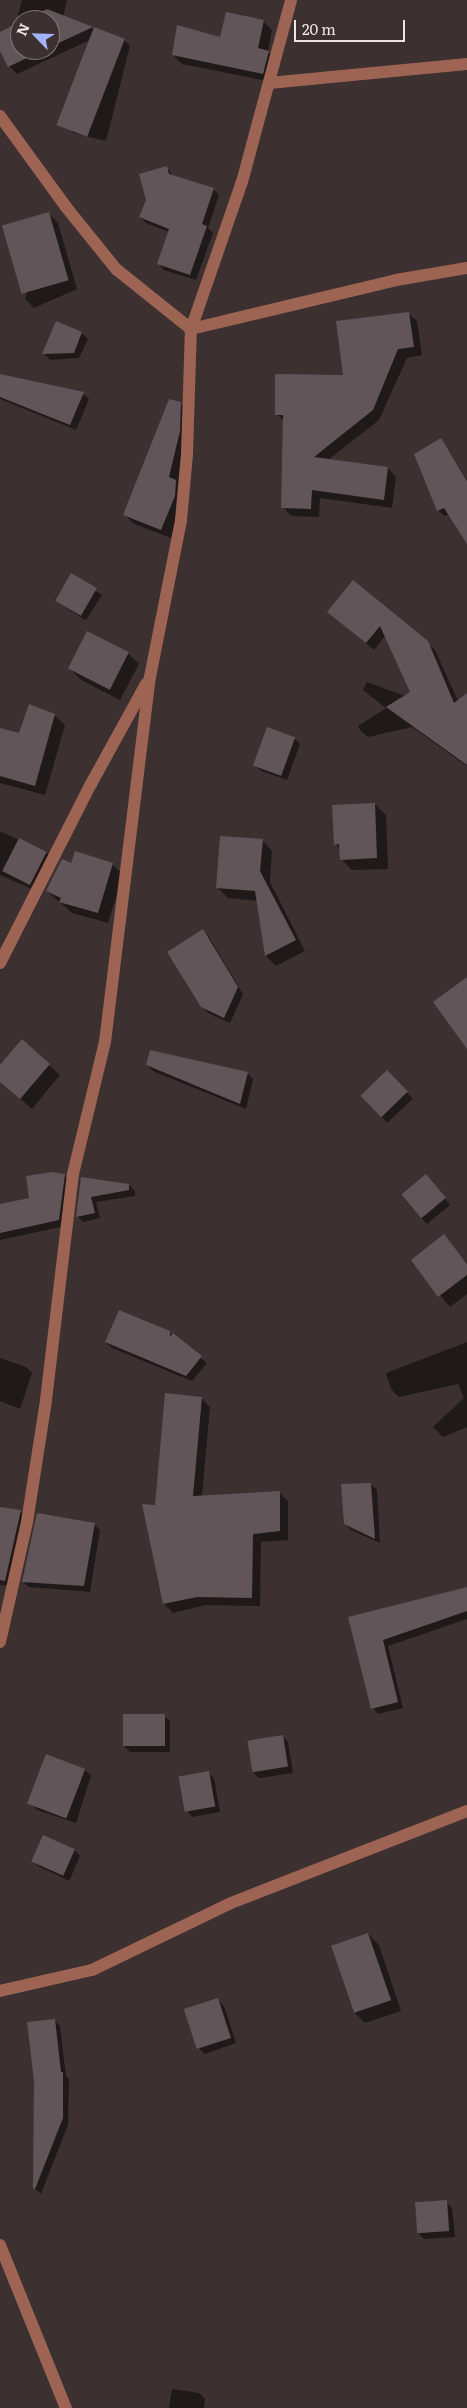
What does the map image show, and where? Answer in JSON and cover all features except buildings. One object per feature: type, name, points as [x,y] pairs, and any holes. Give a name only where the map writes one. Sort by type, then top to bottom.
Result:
[{"type":"street","points":[[0,1642],[27,1522],[46,1400],[73,1174],[105,1042],[150,677],[181,520],[188,454],[191,328],[242,182],[291,0]]},
{"type":"street","points":[[269,83],[467,64]]},
{"type":"street","points":[[0,116],[66,207],[116,269],[191,328]]},
{"type":"street","points":[[191,328],[396,280],[467,268]]},
{"type":"street","points":[[0,963],[91,784],[150,677]]},
{"type":"street","points":[[0,1991],[92,1970],[231,1903],[467,1811]]},
{"type":"street","points":[[0,2245],[66,2408]]}]
